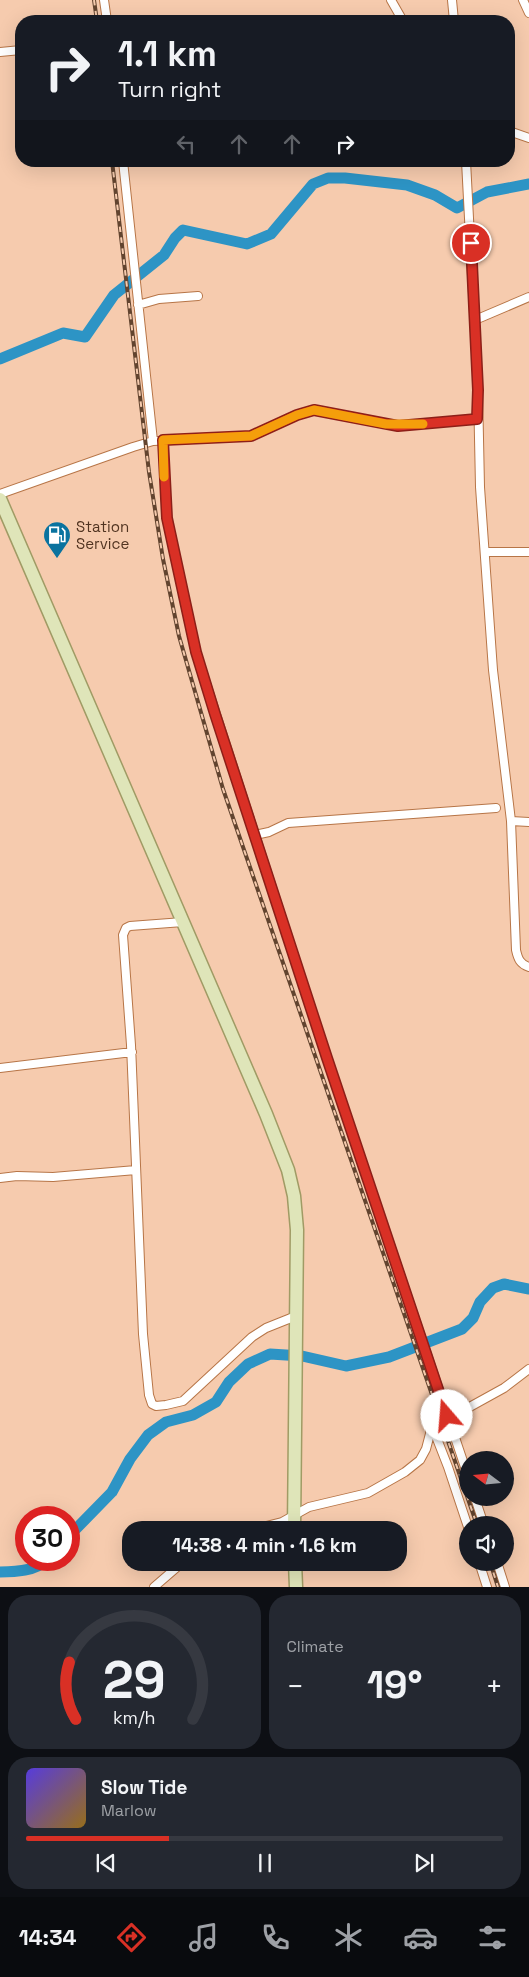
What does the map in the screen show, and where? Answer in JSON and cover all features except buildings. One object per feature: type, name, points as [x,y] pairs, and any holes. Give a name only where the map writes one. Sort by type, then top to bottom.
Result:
[{"type":"main road","points":[[0,499],[266,1114],[288,1170],[294,1196],[297,1230],[294,1521]]},
{"type":"main road","points":[[295,1571],[296,1587]]},
{"type":"street","points":[[104,0],[106,15]]},
{"type":"street","points":[[392,0],[400,15]]},
{"type":"street","points":[[452,0],[453,15]]},
{"type":"street","points":[[522,0],[529,13]]},
{"type":"street","points":[[0,52],[15,51]]},
{"type":"street","points":[[515,133],[529,138]]},
{"type":"street","points":[[124,167],[153,441]]},
{"type":"street","points":[[466,167],[478,390],[477,419],[493,670],[512,821],[516,950],[519,960],[523,965],[529,967]]},
{"type":"street","points":[[138,305],[159,299],[198,296]]},
{"type":"street","points":[[475,320],[529,297]]},
{"type":"street","points":[[0,494],[132,446],[163,440],[251,436],[297,415],[314,410],[398,426],[477,419]]},
{"type":"street","points":[[163,440],[167,518],[196,652],[459,1451]]},
{"type":"street","points":[[486,552],[529,552]]},
{"type":"street","points":[[255,835],[268,832],[288,823],[496,808]]},
{"type":"street","points":[[512,821],[529,822]]},
{"type":"street","points":[[183,922],[130,926],[126,928],[123,934],[132,1052],[144,1334],[149,1395],[152,1404],[156,1406],[183,1401],[252,1337],[266,1328],[296,1316]]},
{"type":"street","points":[[0,1068],[132,1052]]},
{"type":"street","points":[[0,1178],[17,1176],[53,1177],[136,1170]]},
{"type":"street","points":[[284,1521],[309,1508],[368,1493],[405,1472],[420,1460],[426,1449],[432,1426],[440,1418],[466,1409],[504,1388],[529,1369]]},
{"type":"street","points":[[432,1426],[464,1516]]},
{"type":"street","points":[[154,1587],[172,1571]]},
{"type":"street","points":[[482,1571],[487,1587]]},
{"type":"street","points":[[500,1571],[505,1587]]},
{"type":"waterway","points":[[0,359],[63,333],[85,337],[114,295],[164,255],[175,238],[183,230],[247,244],[271,234],[313,184],[328,178],[345,178],[407,185],[435,195],[457,208],[487,192],[529,184]]},
{"type":"waterway","points":[[80,1525],[112,1492],[130,1459],[148,1435],[166,1422],[193,1415],[216,1402],[229,1382],[248,1364],[270,1354],[302,1356],[346,1366],[389,1357],[462,1329],[473,1318],[480,1302],[493,1288],[504,1284],[529,1289]]},
{"type":"waterway","points":[[0,1572],[19,1571]]},
{"type":"railway","points":[[94,0],[96,15]]},
{"type":"railway","points":[[113,167],[149,472],[163,559],[179,636],[223,789],[474,1516]]},
{"type":"railway","points":[[493,1571],[498,1587]]},
{"type":"slow traffic","points":[[164,477],[163,440],[251,436],[297,415],[314,410],[398,426],[423,424]]},
{"type":"place","name":"Station Service","points":[[57,559]]},
{"type":"route","points":[[447,1416],[327,1058],[196,652],[167,518],[163,440],[251,436],[297,415],[314,410],[398,426],[477,419],[478,390],[471,243]]}]
